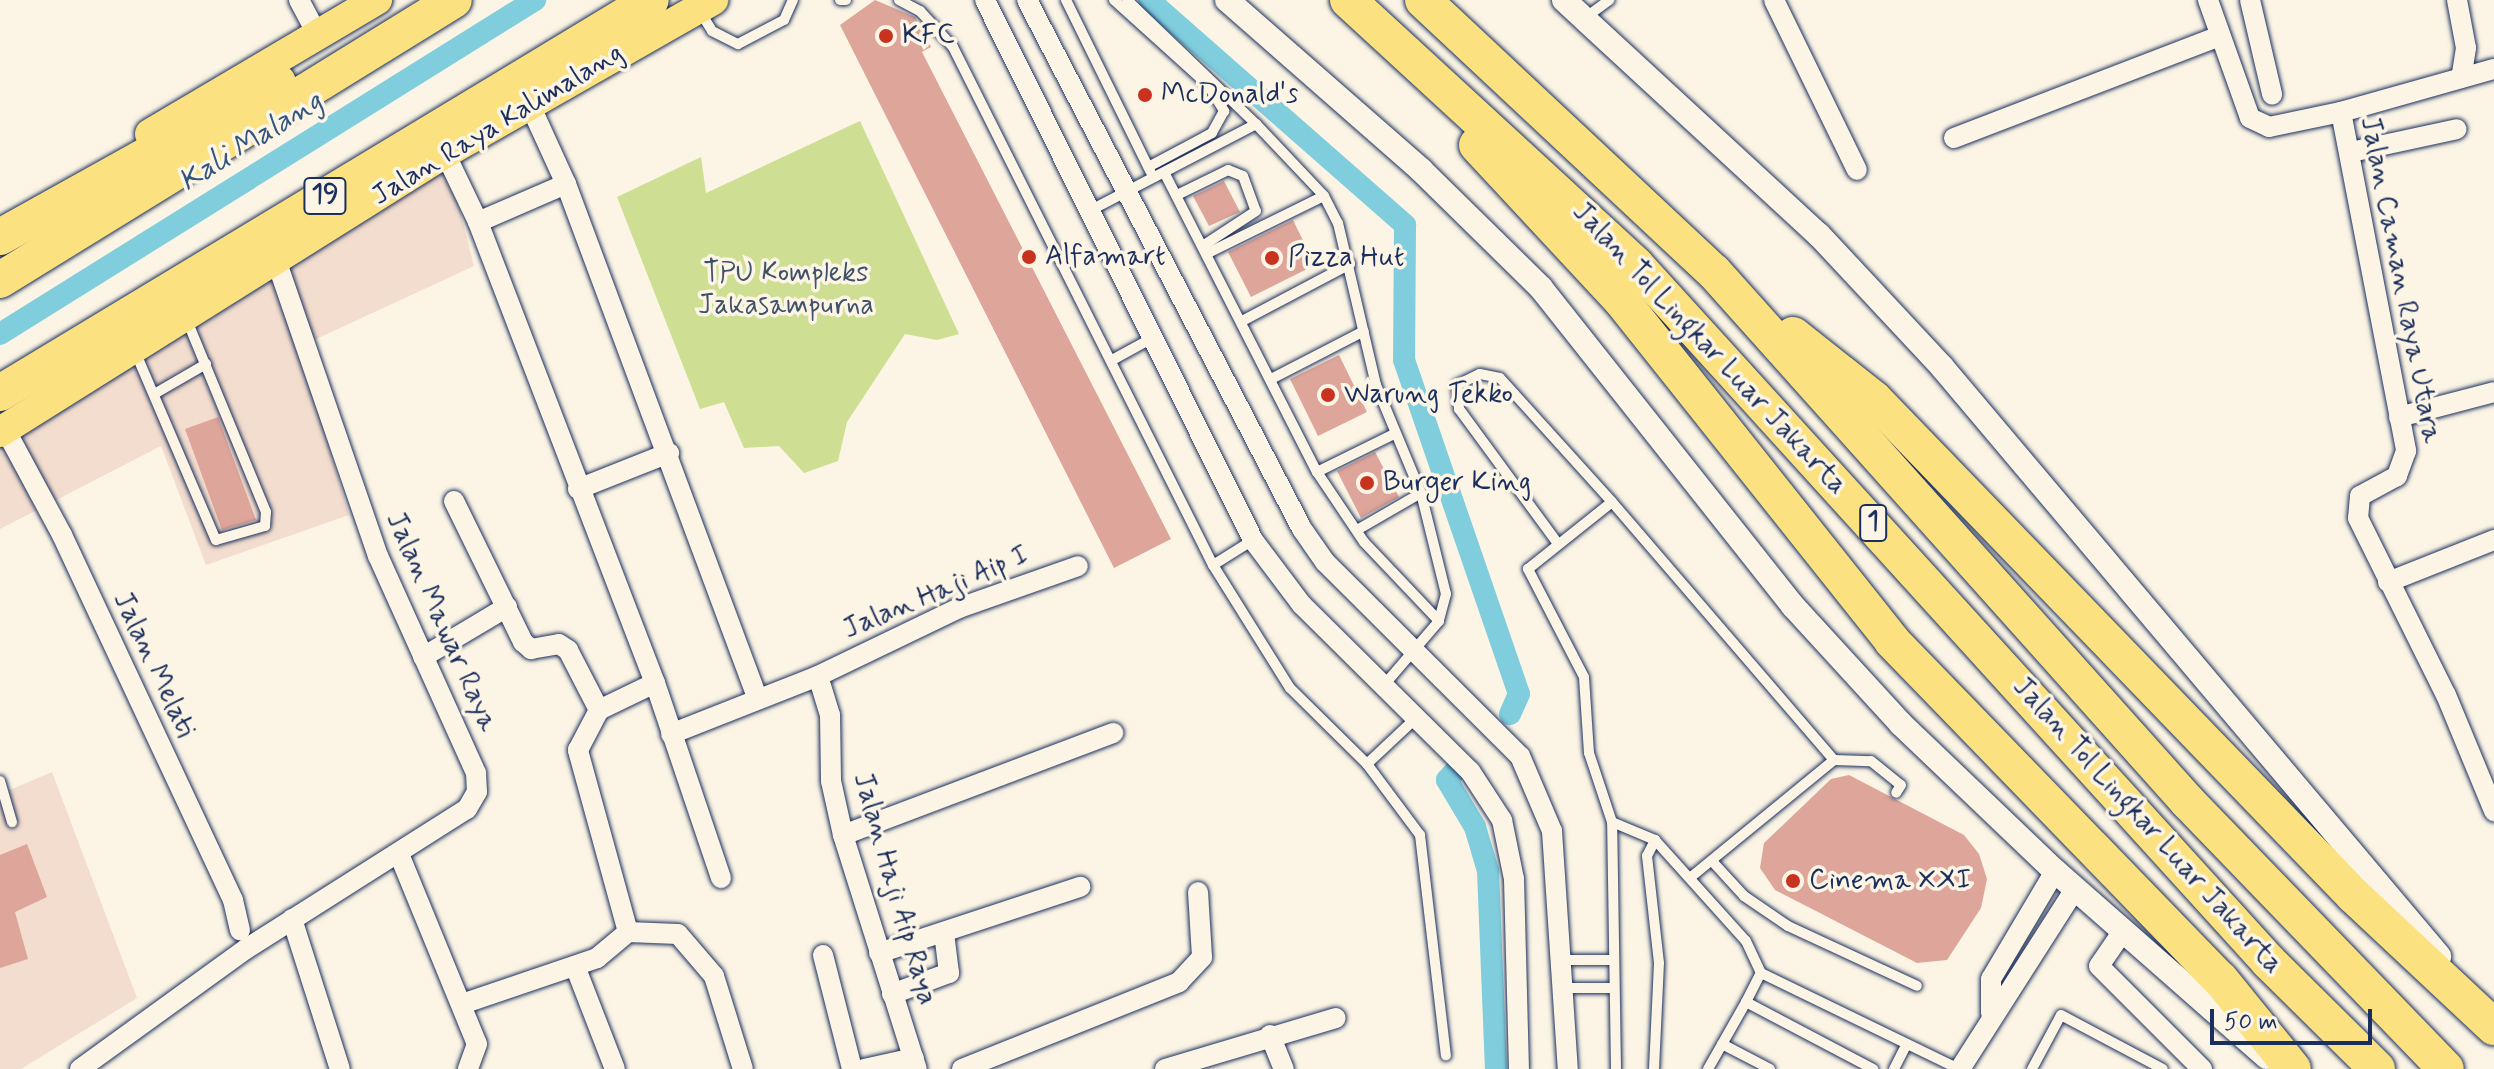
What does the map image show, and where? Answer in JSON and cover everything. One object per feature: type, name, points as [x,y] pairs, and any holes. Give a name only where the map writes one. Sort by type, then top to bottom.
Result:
[{"type":"highway","points":[[0,237],[295,73],[441,0]]},
{"type":"highway","points":[[0,280],[454,0]]},
{"type":"highway","name":"19","points":[[0,393],[651,0]]},
{"type":"highway","points":[[1345,0],[1622,301],[1892,641],[2221,980],[2293,1069]]},
{"type":"highway","name":"Jalan Tol Lingkar Luar Jakarta","points":[[1345,0],[1636,265],[2269,962],[2377,1069]]},
{"type":"highway","name":"Jalan Tol Lingkar Luar Jakarta","points":[[1423,0],[1714,272],[2188,802],[2446,1069]]},
{"type":"highway","points":[[1714,272],[1874,399],[2354,896],[2494,1024]]},
{"type":"main road","points":[[0,221],[377,0]]},
{"type":"main road","name":"Jalan Raya Kalimalang","points":[[2,427],[445,153],[705,4]]},
{"type":"street","points":[[299,0],[318,35]]},
{"type":"street","points":[[985,0],[1093,209],[1253,540],[1302,605],[1470,771],[1502,820],[1514,879],[1519,1069]]},
{"type":"street","points":[[1027,0],[1302,529],[1325,562],[1503,732],[1542,801],[1552,831],[1566,988],[1568,1069]]},
{"type":"street","points":[[1227,0],[1421,170],[1541,288],[1793,606],[1901,724],[2055,871],[2281,1069]]},
{"type":"street","points":[[1564,0],[1819,235],[1942,367],[2494,1024]]},
{"type":"street","points":[[1774,0],[1857,170]]},
{"type":"street","name":"Jalan Caman Raya Utara","points":[[2208,0],[2243,108],[2258,124],[2341,112],[2399,417],[2403,470],[2357,502],[2388,582],[2446,695],[2494,811]]},
{"type":"street","points":[[2250,0],[2272,94]]},
{"type":"street","points":[[2457,0],[2466,48],[2461,78]]},
{"type":"street","points":[[1954,138],[2220,36]]},
{"type":"street","points":[[2341,112],[2494,69]]},
{"type":"street","points":[[530,105],[566,184],[669,453],[757,697]]},
{"type":"street","points":[[2351,152],[2457,129]]},
{"type":"street","points":[[445,153],[478,222],[655,683],[721,878]]},
{"type":"street","points":[[478,222],[566,184]]},
{"type":"street","name":"Jalan Mawar Raya","points":[[88,1066],[292,919],[467,809],[479,782],[378,556],[276,259]]},
{"type":"street","points":[[2399,417],[2494,392]]},
{"type":"street","name":"Jalan Melati","points":[[2,427],[62,535],[233,900],[240,930]]},
{"type":"street","points":[[578,489],[669,453]]},
{"type":"street","points":[[454,501],[527,646],[559,644],[568,650],[599,710]]},
{"type":"street","points":[[2388,582],[2494,540]]},
{"type":"street","name":"Jalan Haji Aip I","points":[[671,734],[757,697],[818,676],[959,608],[1078,566]]},
{"type":"street","points":[[423,657],[507,607]]},
{"type":"street","name":"Jalan Haji Aip Raya","points":[[818,676],[830,715],[831,781],[843,835],[916,1064]]},
{"type":"street","points":[[628,932],[578,750],[599,710],[655,683]]},
{"type":"street","points":[[843,835],[1113,733]]},
{"type":"street","points":[[399,854],[479,1051],[468,1069]]},
{"type":"street","points":[[1991,1013],[1991,979],[2055,871]]},
{"type":"street","points":[[879,953],[1080,887]]},
{"type":"street","points":[[1960,1069],[1991,1013],[2012,994],[2075,889]]},
{"type":"street","points":[[962,1069],[1179,982],[1202,957],[1198,892]]},
{"type":"street","points":[[292,919],[340,1069]]},
{"type":"street","points":[[462,1004],[575,966],[610,950],[628,932],[656,929],[692,945],[725,1001],[743,1069]]},
{"type":"street","points":[[2123,931],[2099,966],[2202,1069]]},
{"type":"street","points":[[892,994],[949,973],[944,933]]},
{"type":"street","points":[[823,955],[852,1069]]},
{"type":"street","points":[[575,966],[615,1069]]},
{"type":"street","points":[[1165,1069],[1270,1035],[1336,1018]]},
{"type":"street","points":[[1270,1035],[1284,1069]]},
{"type":"street","points":[[864,1069],[916,1064]]},
{"type":"lane","points":[[705,4],[712,31],[738,44],[784,20],[793,0]]},
{"type":"lane","points":[[840,0],[846,0]]},
{"type":"lane","points":[[899,0],[920,11],[953,47],[1114,359],[1213,565],[1290,688],[1367,764],[1420,835],[1446,1055]]},
{"type":"lane","points":[[1066,0],[1154,180]]},
{"type":"lane","points":[[1114,0],[1216,93],[1224,111],[1212,133],[1148,167]]},
{"type":"lane","points":[[1127,0],[1256,124],[1324,196],[1350,264],[1364,331],[1394,434],[1421,493],[1446,594],[1439,621],[1417,651],[1385,684]]},
{"type":"lane","points":[[1584,19],[1609,0]]},
{"type":"lane","points":[[1093,209],[1154,180],[1256,124]]},
{"type":"lane","points":[[1177,195],[1228,170],[1243,176],[1256,211],[1206,249]]},
{"type":"lane","points":[[1165,174],[1244,320],[1317,472],[1357,530],[1439,621]]},
{"type":"lane","points":[[1206,249],[1324,196]]},
{"type":"lane","points":[[1244,320],[1350,264]]},
{"type":"lane","points":[[134,348],[156,393],[216,540],[265,526],[266,512],[185,316]]},
{"type":"lane","points":[[1273,378],[1364,331]]},
{"type":"lane","points":[[1114,359],[1155,336]]},
{"type":"lane","points":[[156,393],[206,364]]},
{"type":"lane","points":[[1556,541],[1459,409],[1457,385],[1480,374],[1500,378],[1612,502],[1834,760]]},
{"type":"lane","points":[[1317,472],[1394,434]]},
{"type":"lane","points":[[1357,530],[1421,493]]},
{"type":"lane","points":[[1612,502],[1556,541],[1528,569],[1584,677],[1589,753],[1612,822],[1611,960],[1616,1069]]},
{"type":"lane","points":[[1213,565],[1253,540]]},
{"type":"lane","points":[[1367,764],[1417,717]]},
{"type":"lane","points":[[1691,877],[1834,760],[1871,761],[1901,785],[1896,793]]},
{"type":"lane","points":[[0,781],[12,822]]},
{"type":"lane","points":[[1612,822],[1655,840],[1746,941],[1761,973],[1960,1069]]},
{"type":"lane","points":[[1654,1069],[1659,963],[1647,856],[1655,840]]},
{"type":"lane","points":[[1712,861],[1744,896],[1788,926],[1917,986]]},
{"type":"lane","points":[[1564,960],[1611,960]]},
{"type":"lane","points":[[1708,1069],[1761,973]]},
{"type":"lane","points":[[1566,988],[1613,988]]},
{"type":"lane","points":[[1746,1002],[1867,1068]]},
{"type":"lane","points":[[2032,1069],[2061,1015],[2163,1069]]},
{"type":"lane","points":[[1722,1044],[1770,1069]]},
{"type":"lane","points":[[1894,1069],[1907,1044]]},
{"type":"shaded area","points":[[445,153],[474,266],[299,347],[349,515],[206,565],[161,446],[0,529],[0,432]]},
{"type":"shaded area","points":[[52,772],[137,998],[21,1069],[0,1069],[0,794]]},
{"type":"green space","name":"TPU Kompleks Jakasampurna","points":[[860,121],[959,334],[937,340],[905,334],[847,422],[838,461],[804,473],[779,446],[744,448],[724,402],[700,409],[617,197],[701,157],[706,193]]},
{"type":"building","points":[[875,0],[915,17],[931,47],[922,52],[1171,539],[1114,568],[840,25]]},
{"type":"building","points":[[1224,181],[1240,212],[1209,226],[1193,196]]},
{"type":"building","name":"Pizza Hut","points":[[1293,220],[1315,265],[1251,297],[1228,252]]},
{"type":"building","name":"Warung Tekko","points":[[1339,355],[1367,412],[1318,436],[1290,379]]},
{"type":"building","points":[[218,417],[256,520],[222,530],[185,429]]},
{"type":"building","name":"Burger King","points":[[1375,452],[1399,497],[1361,518],[1337,471]]},
{"type":"building","points":[[1849,775],[1964,835],[1979,854],[1987,879],[1981,908],[1947,960],[1917,963],[1775,890],[1760,868],[1764,843],[1831,779]]},
{"type":"building","points":[[27,844],[47,897],[15,912],[28,959],[0,968],[0,855]]},
{"type":"waterway","name":"Kali Malang","points":[[0,334],[535,0]]},
{"type":"waterway","points":[[1149,0],[1405,225],[1404,360],[1519,694],[1510,714]]},
{"type":"waterway","points":[[1455,771],[1447,780],[1475,827],[1488,871],[1496,1069]]},
{"type":"place","name":"KFC","points":[[886,36]]},
{"type":"place","name":"McDonald's","points":[[1145,95]]},
{"type":"place","name":"Alfamart","points":[[1029,257]]},
{"type":"place","name":"Pizza Hut","points":[[1272,258]]},
{"type":"place","name":"Warung Tekko","points":[[1328,395]]},
{"type":"place","name":"Burger King","points":[[1367,483]]},
{"type":"place","name":"Cinema XXI","points":[[1793,881]]}]
